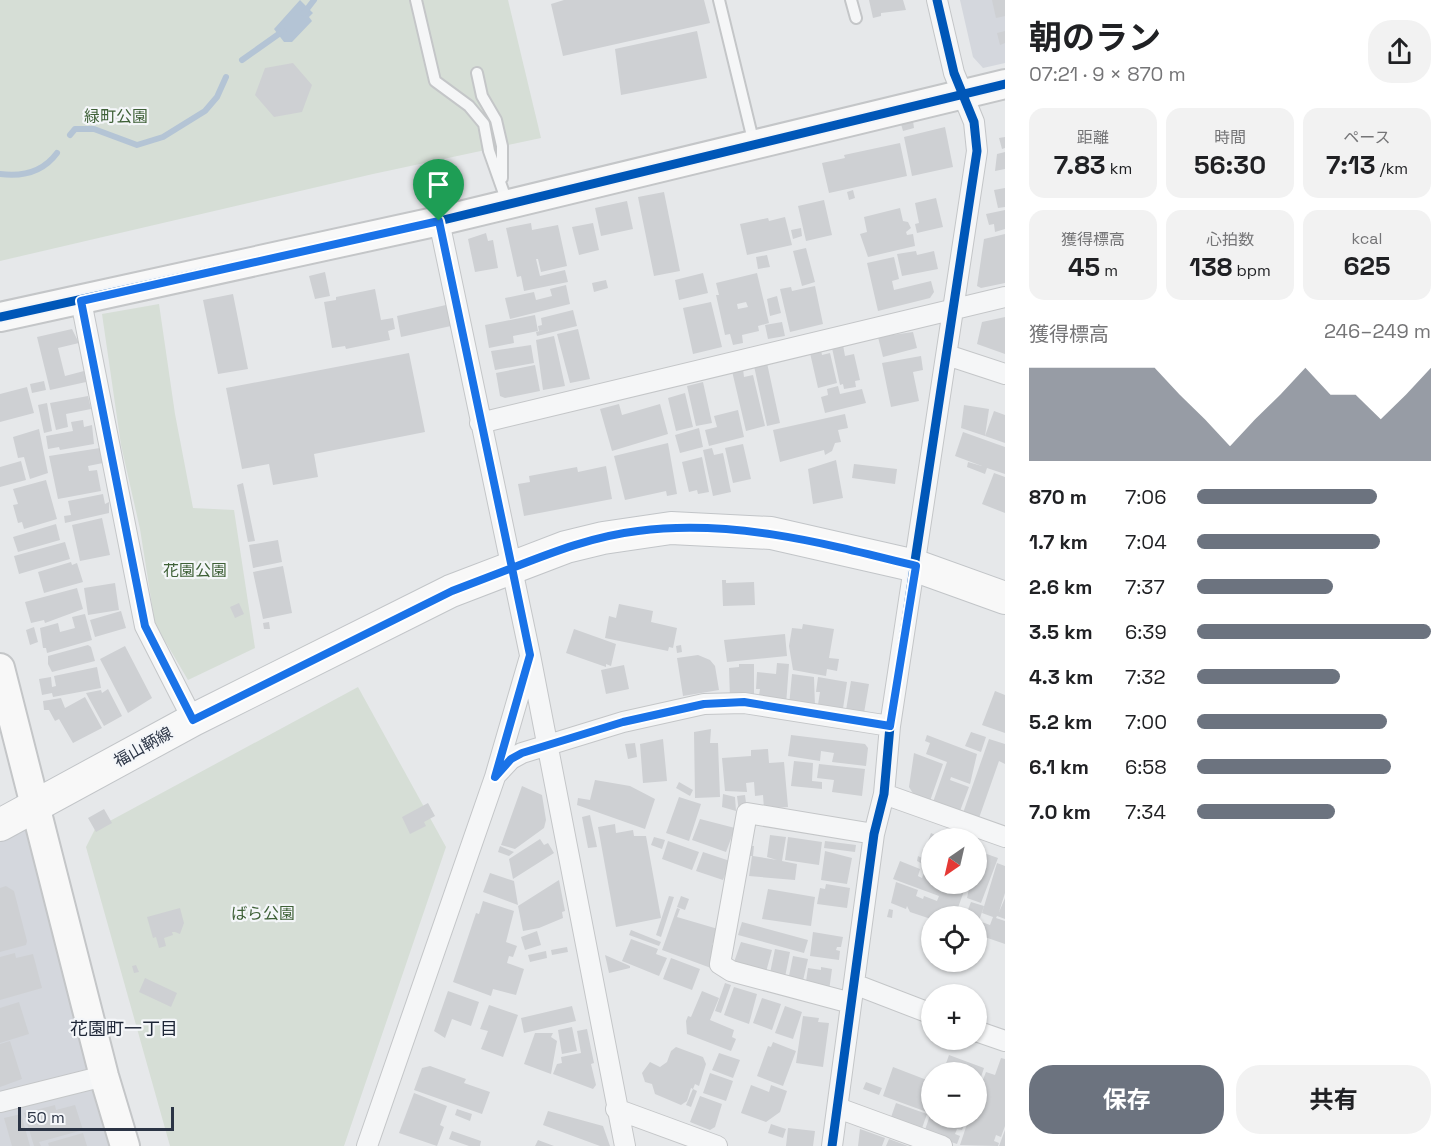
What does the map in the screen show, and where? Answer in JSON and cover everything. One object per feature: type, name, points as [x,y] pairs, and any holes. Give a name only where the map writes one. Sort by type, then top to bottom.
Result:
[{"type":"main road","name":"福山鞆線","points":[[0,825],[193,720],[452,591],[566,547],[594,540],[636,531],[671,528],[771,533],[916,566],[1005,598]]},
{"type":"street","points":[[832,1146],[874,834],[884,794],[890,726],[977,151],[974,122],[954,73],[937,0]]},
{"type":"street","points":[[0,317],[439,221],[505,193],[754,145],[1005,84]]},
{"type":"street","points":[[439,221],[530,655],[616,1109],[625,1146]]},
{"type":"street","points":[[480,423],[1005,297]]},
{"type":"street","points":[[81,301],[145,626],[193,720]]},
{"type":"street","points":[[947,355],[1005,374]]},
{"type":"street","points":[[367,1146],[495,777],[530,655]]},
{"type":"street","points":[[0,668],[104,1076],[125,1146]]},
{"type":"street","points":[[495,777],[511,759],[546,744],[623,722],[704,704],[744,702],[890,726]]},
{"type":"street","points":[[884,794],[1005,837]]},
{"type":"street","points":[[874,834],[747,813],[720,964],[731,971],[852,994],[921,1011]]},
{"type":"street","points":[[987,1034],[1005,1041]]},
{"type":"street","points":[[0,1102],[104,1076]]},
{"type":"street","points":[[838,1108],[942,1146]]},
{"type":"street","points":[[616,1109],[717,1146]]},
{"type":"lane","points":[[416,0],[435,81],[470,106],[484,124],[489,151],[505,193]]},
{"type":"lane","points":[[719,0],[754,145]]},
{"type":"lane","points":[[851,0],[856,18]]},
{"type":"lane","points":[[477,73],[482,96],[496,120],[502,146],[505,193]]},
{"type":"shaded area","points":[[960,0],[1005,0],[1005,63],[983,68],[973,57]]},
{"type":"shaded area","points":[[41,807],[132,1146],[0,1146],[0,829]]},
{"type":"green space","name":"緑町公園","points":[[0,0],[508,0],[541,138],[373,174],[0,261]]},
{"type":"green space","name":"花園公園","points":[[159,304],[175,414],[193,508],[234,510],[255,648],[188,680],[155,624],[140,529],[121,445],[102,314]]},
{"type":"green space","name":"ばら公園","points":[[358,687],[446,847],[344,1146],[170,1146],[86,847],[95,829]]},
{"type":"water","points":[[300,0],[313,13],[309,17],[312,21],[292,42],[284,42],[274,29]]},
{"type":"building","points":[[564,0],[704,0],[710,23],[563,56],[551,4]]},
{"type":"building","points":[[869,0],[903,0],[906,10],[881,13],[881,16],[873,18]]},
{"type":"building","points":[[992,0],[1005,0],[1005,16],[996,18]]},
{"type":"building","points":[[697,31],[707,78],[621,95],[615,49]]},
{"type":"building","points":[[1005,31],[1005,43],[1000,45],[997,33]]},
{"type":"building","points":[[293,63],[312,85],[302,112],[274,117],[255,95],[265,68]]},
{"type":"building","points":[[913,121],[914,128],[903,131],[901,124]]},
{"type":"building","points":[[945,127],[953,167],[912,176],[904,137]]},
{"type":"building","points":[[1005,137],[1005,148],[1002,149],[999,138]]},
{"type":"building","points":[[900,143],[907,176],[829,193],[822,163],[845,158],[844,155]]},
{"type":"building","points":[[1005,152],[1005,169],[995,171],[997,154]]},
{"type":"building","points":[[1005,188],[1005,207],[998,208],[994,190]]},
{"type":"building","points":[[853,190],[855,198],[849,200],[847,192]]},
{"type":"building","points":[[664,192],[680,271],[654,276],[638,197]]},
{"type":"building","points":[[936,198],[943,227],[917,233],[915,224],[919,223],[915,203]]},
{"type":"building","points":[[824,200],[832,235],[806,241],[798,206]]},
{"type":"building","points":[[627,201],[633,229],[601,236],[595,208]]},
{"type":"building","points":[[900,208],[903,221],[908,222],[911,228],[906,232],[907,235],[913,234],[915,246],[868,257],[860,234],[867,232],[864,217]]},
{"type":"building","points":[[1005,210],[1005,229],[995,232],[994,224],[989,225],[986,214]]},
{"type":"building","points":[[785,217],[792,245],[747,255],[740,224]]},
{"type":"building","points":[[531,223],[532,230],[558,225],[567,266],[541,272],[538,259],[536,259],[540,276],[565,270],[568,282],[524,291],[521,276],[517,277],[506,228]]},
{"type":"building","points":[[593,223],[599,250],[579,255],[572,227]]},
{"type":"building","points":[[801,228],[802,236],[793,239],[791,230]]},
{"type":"building","points":[[486,233],[488,241],[493,240],[498,268],[475,272],[468,239]]},
{"type":"building","points":[[1005,234],[1005,283],[981,288],[977,286],[984,239]]},
{"type":"building","points":[[806,248],[815,282],[802,286],[793,251]]},
{"type":"building","points":[[916,251],[917,255],[934,251],[938,269],[902,276],[897,254]]},
{"type":"building","points":[[767,255],[770,267],[758,269],[756,257]]},
{"type":"building","points":[[894,257],[899,279],[892,281],[894,290],[931,281],[934,292],[930,298],[878,311],[867,263]]},
{"type":"building","points":[[325,272],[330,296],[315,299],[309,276]]},
{"type":"building","points":[[703,273],[708,293],[679,300],[675,280]]},
{"type":"building","points":[[757,273],[769,323],[758,326],[759,331],[742,335],[743,343],[733,345],[730,334],[725,335],[716,295],[719,295],[716,283]],"holes":[[[746,302],[748,307],[738,309],[737,304]]]},
{"type":"building","points":[[606,280],[608,288],[594,292],[592,283]]},
{"type":"building","points":[[566,285],[570,304],[510,319],[505,298],[534,292],[536,300],[552,296],[550,289]]},
{"type":"building","points":[[815,286],[823,324],[790,332],[780,289],[791,287],[792,291]]},
{"type":"building","points":[[375,289],[381,320],[393,318],[395,329],[388,331],[390,340],[346,349],[345,346],[332,348],[324,302],[336,300],[336,297]]},
{"type":"building","points":[[233,294],[248,369],[218,374],[203,300]]},
{"type":"building","points":[[777,296],[781,313],[770,316],[767,299]]},
{"type":"building","points":[[711,302],[722,347],[693,354],[683,308]]},
{"type":"building","points":[[446,305],[451,326],[401,337],[397,316]]},
{"type":"building","points":[[573,310],[577,326],[537,336],[536,332],[544,330],[539,331],[538,326],[542,325],[541,318]]},
{"type":"building","points":[[535,315],[538,331],[513,336],[514,343],[489,348],[485,325]]},
{"type":"building","points":[[1005,317],[1005,354],[977,344],[982,322]]},
{"type":"building","points":[[782,322],[785,336],[768,339],[765,325]]},
{"type":"building","points":[[72,329],[79,343],[58,348],[65,376],[84,371],[86,382],[50,390],[37,337]]},
{"type":"building","points":[[578,329],[590,379],[570,383],[557,334]]},
{"type":"building","points":[[913,332],[917,348],[883,357],[878,337]]},
{"type":"building","points":[[554,336],[565,386],[543,390],[536,340]]},
{"type":"building","points":[[531,345],[534,363],[495,370],[491,351]]},
{"type":"building","points":[[843,345],[845,356],[854,354],[860,380],[855,381],[856,387],[844,389],[843,384],[840,385],[832,348]]},
{"type":"building","points":[[821,350],[822,355],[830,353],[837,383],[818,388],[810,353]]},
{"type":"building","points":[[409,353],[425,432],[314,454],[318,477],[273,485],[269,464],[242,469],[226,388]]},
{"type":"building","points":[[921,356],[923,370],[913,372],[919,401],[891,407],[882,363]]},
{"type":"building","points":[[767,363],[780,423],[767,426],[754,366]]},
{"type":"building","points":[[535,365],[540,391],[505,398],[500,396],[496,373]]},
{"type":"building","points":[[743,369],[744,377],[753,375],[765,426],[746,431],[732,371]]},
{"type":"building","points":[[44,381],[46,390],[32,393],[30,384]]},
{"type":"building","points":[[703,382],[712,423],[696,426],[687,386]]},
{"type":"building","points":[[838,386],[840,394],[862,389],[866,403],[825,413],[821,397],[828,395],[827,389]]},
{"type":"building","points":[[27,387],[34,413],[0,422],[0,394]]},
{"type":"building","points":[[685,393],[693,427],[676,431],[668,398]]},
{"type":"building","points":[[88,396],[91,409],[66,414],[68,427],[56,430],[50,403]]},
{"type":"building","points":[[47,403],[52,431],[44,433],[38,405]]},
{"type":"building","points":[[619,404],[622,415],[660,404],[668,434],[612,451],[600,409]]},
{"type":"building","points":[[964,405],[989,409],[985,436],[961,428]]},
{"type":"building","points":[[738,410],[744,437],[709,446],[705,430],[717,427],[714,416]]},
{"type":"building","points":[[994,411],[1005,415],[1005,443],[985,436]]},
{"type":"building","points":[[845,414],[848,428],[838,430],[841,442],[835,443],[832,451],[825,455],[824,450],[780,462],[773,430]]},
{"type":"building","points":[[83,420],[84,427],[92,425],[94,444],[60,450],[59,447],[48,449],[46,436],[73,431],[71,422]]},
{"type":"building","points":[[699,428],[703,447],[680,453],[675,435]]},
{"type":"building","points":[[39,429],[48,473],[30,479],[24,457],[18,458],[13,437]]},
{"type":"building","points":[[963,432],[1005,447],[1005,474],[987,468],[985,474],[967,467],[968,462],[982,466],[955,456]]},
{"type":"building","points":[[668,443],[677,494],[667,496],[666,491],[625,500],[614,456]]},
{"type":"building","points":[[743,444],[751,479],[733,483],[725,448]]},
{"type":"building","points":[[100,448],[103,463],[88,466],[89,471],[97,470],[101,491],[58,499],[49,456]]},
{"type":"building","points":[[712,448],[714,455],[723,453],[731,492],[713,496],[703,450]]},
{"type":"building","points":[[702,457],[709,492],[698,494],[697,490],[689,492],[682,462]]},
{"type":"building","points":[[836,460],[843,498],[813,504],[808,469]]},
{"type":"building","points":[[21,461],[26,480],[0,487],[0,467]]},
{"type":"building","points":[[854,464],[897,469],[895,484],[852,478]]},
{"type":"building","points":[[606,466],[612,499],[524,516],[518,484],[530,482],[529,476],[577,467],[578,472]]},
{"type":"building","points":[[994,473],[1005,477],[1005,513],[982,504]]},
{"type":"building","points":[[46,480],[57,519],[24,529],[22,522],[18,523],[13,505],[18,504],[13,489]]},
{"type":"building","points":[[243,483],[255,541],[248,542],[237,485]]},
{"type":"building","points":[[103,494],[105,504],[109,502],[109,513],[65,523],[64,516],[71,515],[68,501]]},
{"type":"building","points":[[102,518],[110,555],[80,561],[72,525]]},
{"type":"building","points":[[56,524],[60,540],[18,552],[13,537]]},
{"type":"building","points":[[278,540],[282,562],[253,568],[249,545]]},
{"type":"building","points":[[65,542],[70,559],[19,574],[14,556]]},
{"type":"building","points":[[71,562],[72,565],[77,563],[83,582],[44,593],[38,572]]},
{"type":"building","points":[[283,566],[292,613],[263,619],[253,572]]},
{"type":"building","points":[[722,580],[726,580],[726,583],[754,582],[755,605],[723,606]]},
{"type":"building","points":[[115,583],[119,610],[88,615],[84,588]]},
{"type":"building","points":[[77,588],[83,609],[45,623],[44,620],[31,623],[25,602]]},
{"type":"building","points":[[239,603],[244,614],[235,618],[230,607]]},
{"type":"building","points":[[619,604],[653,611],[651,622],[677,628],[673,648],[669,647],[668,651],[605,638],[609,616],[616,618]]},
{"type":"building","points":[[121,611],[126,628],[95,637],[90,620]]},
{"type":"building","points":[[85,614],[92,640],[47,653],[46,648],[43,648],[40,628],[58,623],[60,632],[75,628],[72,617]]},
{"type":"building","points":[[269,622],[270,629],[264,629],[263,623]]},
{"type":"building","points":[[803,624],[834,629],[829,658],[839,659],[837,671],[827,669],[826,676],[793,670],[789,646],[792,628],[802,629]]},
{"type":"building","points":[[34,627],[38,642],[30,645],[26,630]]},
{"type":"building","points":[[574,629],[616,644],[611,666],[606,664],[606,667],[566,653]]},
{"type":"building","points":[[785,634],[787,656],[727,662],[724,640]]},
{"type":"building","points":[[88,645],[91,647],[95,661],[52,672],[48,664],[48,656]]},
{"type":"building","points":[[681,645],[682,652],[677,653],[676,646]]},
{"type":"building","points":[[125,646],[152,698],[128,713],[100,659]]},
{"type":"building","points":[[698,655],[710,660],[715,666],[719,690],[683,696],[677,658]]},
{"type":"building","points":[[777,663],[789,664],[786,705],[758,702],[760,689],[756,689],[757,672],[776,674]]},
{"type":"building","points":[[739,664],[754,664],[754,698],[730,699],[729,668],[739,667]]},
{"type":"building","points":[[624,665],[629,689],[606,694],[601,670]]},
{"type":"building","points":[[97,667],[101,688],[53,697],[52,693],[42,695],[39,679],[51,677],[52,687],[56,686],[54,676]]},
{"type":"building","points":[[792,674],[814,677],[815,707],[789,706]]},
{"type":"building","points":[[818,677],[847,682],[842,715],[817,711],[820,692],[816,692]]},
{"type":"building","points":[[851,681],[869,684],[864,713],[846,710]]},
{"type":"building","points":[[108,689],[122,716],[104,726],[86,693],[101,690],[102,693]]},
{"type":"building","points":[[995,691],[1005,695],[1005,733],[982,725]]},
{"type":"building","points":[[85,697],[102,728],[73,743],[59,719],[55,721],[49,710],[44,710],[43,701],[61,698],[65,708]]},
{"type":"building","points":[[711,729],[710,743],[718,743],[720,797],[695,798],[694,732]]},
{"type":"building","points":[[971,732],[986,737],[981,752],[965,746]]},
{"type":"building","points":[[791,735],[865,744],[868,748],[866,766],[832,762],[834,753],[821,751],[820,761],[788,756]]},
{"type":"building","points":[[927,735],[977,754],[970,784],[951,777],[950,780],[969,787],[960,811],[933,802],[947,762],[926,754],[930,743],[925,741]]},
{"type":"building","points":[[663,739],[667,781],[643,783],[640,744]]},
{"type":"building","points":[[989,739],[1005,744],[1005,764],[999,761],[979,818],[963,813]]},
{"type":"building","points":[[635,743],[637,757],[628,759],[625,744]]},
{"type":"building","points":[[768,749],[769,763],[784,762],[788,807],[764,809],[763,795],[755,796],[754,782],[746,783],[747,792],[725,791],[722,758],[751,756],[751,750]]},
{"type":"building","points":[[914,753],[943,764],[930,801],[914,795],[909,787]]},
{"type":"building","points":[[794,761],[813,763],[812,781],[822,782],[822,789],[791,786]]},
{"type":"building","points":[[819,764],[865,769],[862,796],[832,792],[834,780],[817,778]]},
{"type":"building","points":[[595,780],[630,786],[655,799],[645,829],[577,805],[578,798],[590,800]]},
{"type":"building","points":[[679,782],[693,790],[690,796],[676,788]]},
{"type":"building","points":[[522,786],[542,795],[546,820],[544,828],[515,849],[501,845]]},
{"type":"building","points":[[723,794],[735,797],[736,811],[722,807]]},
{"type":"building","points":[[745,795],[747,811],[739,812],[737,796]]},
{"type":"building","points":[[679,797],[701,804],[689,841],[666,833]]},
{"type":"building","points":[[428,803],[435,816],[424,822],[426,826],[410,834],[402,817]]},
{"type":"building","points":[[104,809],[112,823],[96,832],[88,818]]},
{"type":"building","points":[[590,815],[597,847],[588,848],[582,817]]},
{"type":"building","points":[[700,819],[735,828],[726,852],[692,840]]},
{"type":"building","points":[[615,824],[616,833],[633,830],[634,836],[646,836],[661,918],[616,927],[598,827]]},
{"type":"building","points":[[770,835],[786,837],[782,861],[797,864],[795,880],[749,876],[752,856],[747,856],[749,846],[754,846],[753,856],[777,860],[767,857]]},
{"type":"building","points":[[654,837],[665,840],[662,849],[651,845]]},
{"type":"building","points":[[788,837],[822,842],[819,865],[785,860]]},
{"type":"building","points":[[540,839],[544,845],[548,843],[554,853],[513,879],[509,859]]},
{"type":"building","points":[[668,841],[699,852],[692,870],[662,859]]},
{"type":"building","points":[[825,841],[856,845],[855,852],[824,848]]},
{"type":"building","points":[[500,846],[514,852],[509,856],[498,852]]},
{"type":"building","points":[[825,851],[852,858],[847,884],[821,880]]},
{"type":"building","points":[[703,852],[730,861],[723,880],[696,871]]},
{"type":"building","points":[[987,854],[998,858],[987,887]]},
{"type":"building","points":[[900,861],[920,869],[918,876],[921,878],[921,889],[893,879]]},
{"type":"building","points":[[997,863],[1005,866],[1005,893],[999,912],[1005,898],[1005,919],[997,916],[996,918],[1005,921],[1005,944],[987,938],[987,924],[990,925],[993,917],[987,915],[987,906],[984,906]]},
{"type":"building","points":[[490,873],[514,881],[518,905],[483,892]]},
{"type":"building","points":[[559,880],[565,911],[562,912],[563,918],[539,928],[523,931],[518,906]]},
{"type":"building","points":[[896,882],[918,890],[916,896],[923,899],[924,896],[937,901],[939,896],[934,894],[963,894],[959,906],[921,906],[921,916],[910,912],[907,906],[906,909],[891,903]]},
{"type":"building","points":[[826,884],[850,888],[847,908],[817,904],[820,888],[825,889]]},
{"type":"building","points":[[6,886],[14,891],[27,941],[26,945],[0,952],[0,888]]},
{"type":"building","points":[[768,889],[815,897],[811,926],[762,919]]},
{"type":"building","points":[[968,894],[984,894],[981,903],[967,898]]},
{"type":"building","points":[[669,896],[674,897],[661,937],[656,935]]},
{"type":"building","points":[[681,896],[689,899],[685,910],[677,907]]},
{"type":"building","points":[[483,901],[514,911],[506,942],[517,946],[513,957],[509,956],[507,963],[524,969],[516,995],[493,989],[491,996],[453,982],[476,913],[479,914]]},
{"type":"building","points":[[971,902],[984,906],[969,906]]},
{"type":"building","points":[[180,908],[184,923],[180,934],[172,932],[173,935],[164,938],[166,946],[159,948],[156,937],[153,938],[147,917]]},
{"type":"building","points":[[677,908],[680,909],[677,917],[718,929],[712,945],[715,945],[711,968],[662,950]]},
{"type":"building","points":[[889,909],[893,910],[892,918],[887,917]]},
{"type":"building","points":[[742,922],[808,940],[804,953],[738,935]]},
{"type":"building","points":[[631,930],[661,942],[659,946],[629,935]]},
{"type":"building","points":[[537,931],[541,945],[525,950],[521,937]]},
{"type":"building","points":[[813,932],[843,937],[841,947],[837,947],[836,950],[840,951],[839,960],[810,956]]},
{"type":"building","points":[[631,939],[658,949],[656,954],[667,958],[659,976],[622,961]]},
{"type":"building","points":[[741,942],[772,950],[766,972],[733,965]]},
{"type":"building","points":[[567,947],[568,952],[552,955],[551,950]]},
{"type":"building","points":[[775,949],[790,952],[784,982],[769,978]]},
{"type":"building","points":[[546,951],[547,958],[530,962],[528,955]]},
{"type":"building","points":[[15,953],[16,958],[33,954],[42,988],[0,1000],[0,957]]},
{"type":"building","points":[[605,955],[630,966],[630,968],[609,973]]},
{"type":"building","points":[[793,956],[808,959],[802,985],[788,981]]},
{"type":"building","points":[[671,958],[700,969],[692,990],[663,979]]},
{"type":"building","points":[[136,965],[139,972],[134,973],[132,966]]},
{"type":"building","points":[[821,967],[832,969],[828,998],[804,995],[808,968],[821,970]]},
{"type":"building","points":[[145,978],[177,993],[171,1007],[139,992]]},
{"type":"building","points":[[725,983],[731,985],[721,1013],[715,1011]]},
{"type":"building","points":[[734,987],[757,994],[749,1024],[724,1015]]},
{"type":"building","points":[[448,991],[479,1002],[471,1026],[452,1019],[445,1038],[434,1031]]},
{"type":"building","points":[[702,991],[719,998],[710,1020],[734,1030],[732,1037],[736,1039],[731,1051],[687,1034],[686,1021],[688,1016],[691,1017]]},
{"type":"building","points":[[762,998],[781,1004],[772,1030],[753,1023]]},
{"type":"building","points":[[19,1002],[29,1034],[0,1043],[0,1008]]},
{"type":"building","points":[[489,1005],[518,1015],[503,1057],[481,1049],[488,1031],[480,1029]]},
{"type":"building","points":[[572,1006],[576,1021],[524,1033],[521,1018]]},
{"type":"building","points":[[785,1006],[802,1012],[793,1039],[775,1033]]},
{"type":"building","points":[[803,1016],[819,1018],[818,1022],[829,1023],[823,1067],[796,1063]]},
{"type":"building","points":[[572,1027],[577,1051],[562,1054],[558,1030]]},
{"type":"building","points":[[587,1029],[594,1063],[591,1064],[596,1085],[593,1089],[553,1074],[557,1064],[562,1063],[561,1057],[581,1053],[577,1031]]},
{"type":"building","points":[[535,1033],[553,1033],[551,1037],[557,1041],[551,1074],[524,1064]]},
{"type":"building","points":[[10,1041],[22,1079],[0,1087],[0,1044]]},
{"type":"building","points":[[773,1042],[796,1051],[783,1086],[757,1076],[768,1046],[771,1047]]},
{"type":"building","points":[[676,1047],[703,1057],[706,1064],[699,1086],[695,1084],[693,1089],[691,1088],[687,1101],[681,1105],[655,1094],[652,1084],[645,1082],[642,1073],[650,1062],[660,1067],[667,1062],[671,1051]]},
{"type":"building","points":[[719,1053],[740,1060],[733,1078],[712,1070]]},
{"type":"building","points":[[949,1055],[968,1062],[947,1062]]},
{"type":"building","points":[[1001,1058],[1005,1059],[1005,1126],[1001,1137],[996,1135],[994,1141],[999,1143],[998,1146],[960,1145],[966,1128],[987,1128],[987,1072],[995,1075]]},
{"type":"building","points":[[430,1066],[466,1079],[464,1083],[490,1092],[482,1114],[414,1090],[422,1068]]},
{"type":"building","points":[[893,1067],[921,1078],[921,1110],[883,1096]]},
{"type":"building","points":[[710,1073],[733,1081],[726,1101],[703,1093]]},
{"type":"building","points":[[866,1082],[882,1088],[879,1095],[863,1089]]},
{"type":"building","points":[[751,1085],[769,1092],[771,1085],[787,1091],[780,1112],[766,1122],[741,1113]]},
{"type":"building","points":[[693,1089],[697,1091],[691,1107],[686,1105]]},
{"type":"building","points":[[414,1093],[447,1106],[440,1125],[444,1127],[437,1146],[399,1133]]},
{"type":"building","points":[[700,1096],[722,1104],[715,1127],[710,1130],[690,1122]]},
{"type":"building","points":[[896,1103],[921,1112],[922,1128],[921,1131],[890,1120]]},
{"type":"building","points":[[55,1105],[56,1110],[75,1105],[83,1130],[39,1142],[41,1146],[34,1146],[24,1113]]},
{"type":"building","points":[[457,1109],[472,1114],[470,1121],[455,1115]]},
{"type":"building","points":[[548,1111],[603,1126],[610,1146],[600,1146],[543,1125]]},
{"type":"building","points":[[21,1114],[30,1146],[12,1146],[4,1118]]},
{"type":"building","points":[[771,1124],[786,1129],[783,1138],[768,1133]]},
{"type":"building","points":[[788,1128],[815,1131],[813,1146],[786,1146]]},
{"type":"building","points":[[926,1128],[963,1128],[962,1130],[957,1129],[955,1134],[960,1136],[957,1144],[924,1133]]},
{"type":"building","points":[[860,1129],[885,1138],[882,1146],[858,1146]]},
{"type":"building","points":[[1005,1130],[1005,1146],[999,1146]]},
{"type":"building","points":[[452,1131],[481,1141],[480,1146],[469,1146],[449,1139]]},
{"type":"building","points":[[83,1133],[87,1146],[49,1146],[48,1143]]},
{"type":"building","points":[[889,1139],[908,1146],[886,1146]]},
{"type":"building","points":[[538,1140],[554,1146],[535,1146]]},
{"type":"waterway","points":[[304,13],[314,0]]},
{"type":"waterway","points":[[242,60],[283,31]]},
{"type":"waterway","points":[[70,135],[75,129],[94,129],[137,145],[163,137],[205,111],[217,97],[226,77]]},
{"type":"waterway","points":[[0,174],[17,175],[32,172],[45,165],[57,153]]},
{"type":"cycle path","points":[[832,1146],[874,834],[884,794],[890,726],[977,151],[974,122],[954,73],[937,0]]},
{"type":"cycle path","points":[[0,317],[439,221],[1005,84]]},
{"type":"district","name":"花園町一丁目","points":[[124,1028]]},
{"type":"route","points":[[439,221],[81,301],[145,626],[193,720],[452,591],[512,568],[530,655],[495,777],[511,759],[546,744],[623,722],[704,704],[744,702],[890,726],[916,566],[771,533],[671,528],[636,531],[566,547],[512,568],[439,221]]}]
